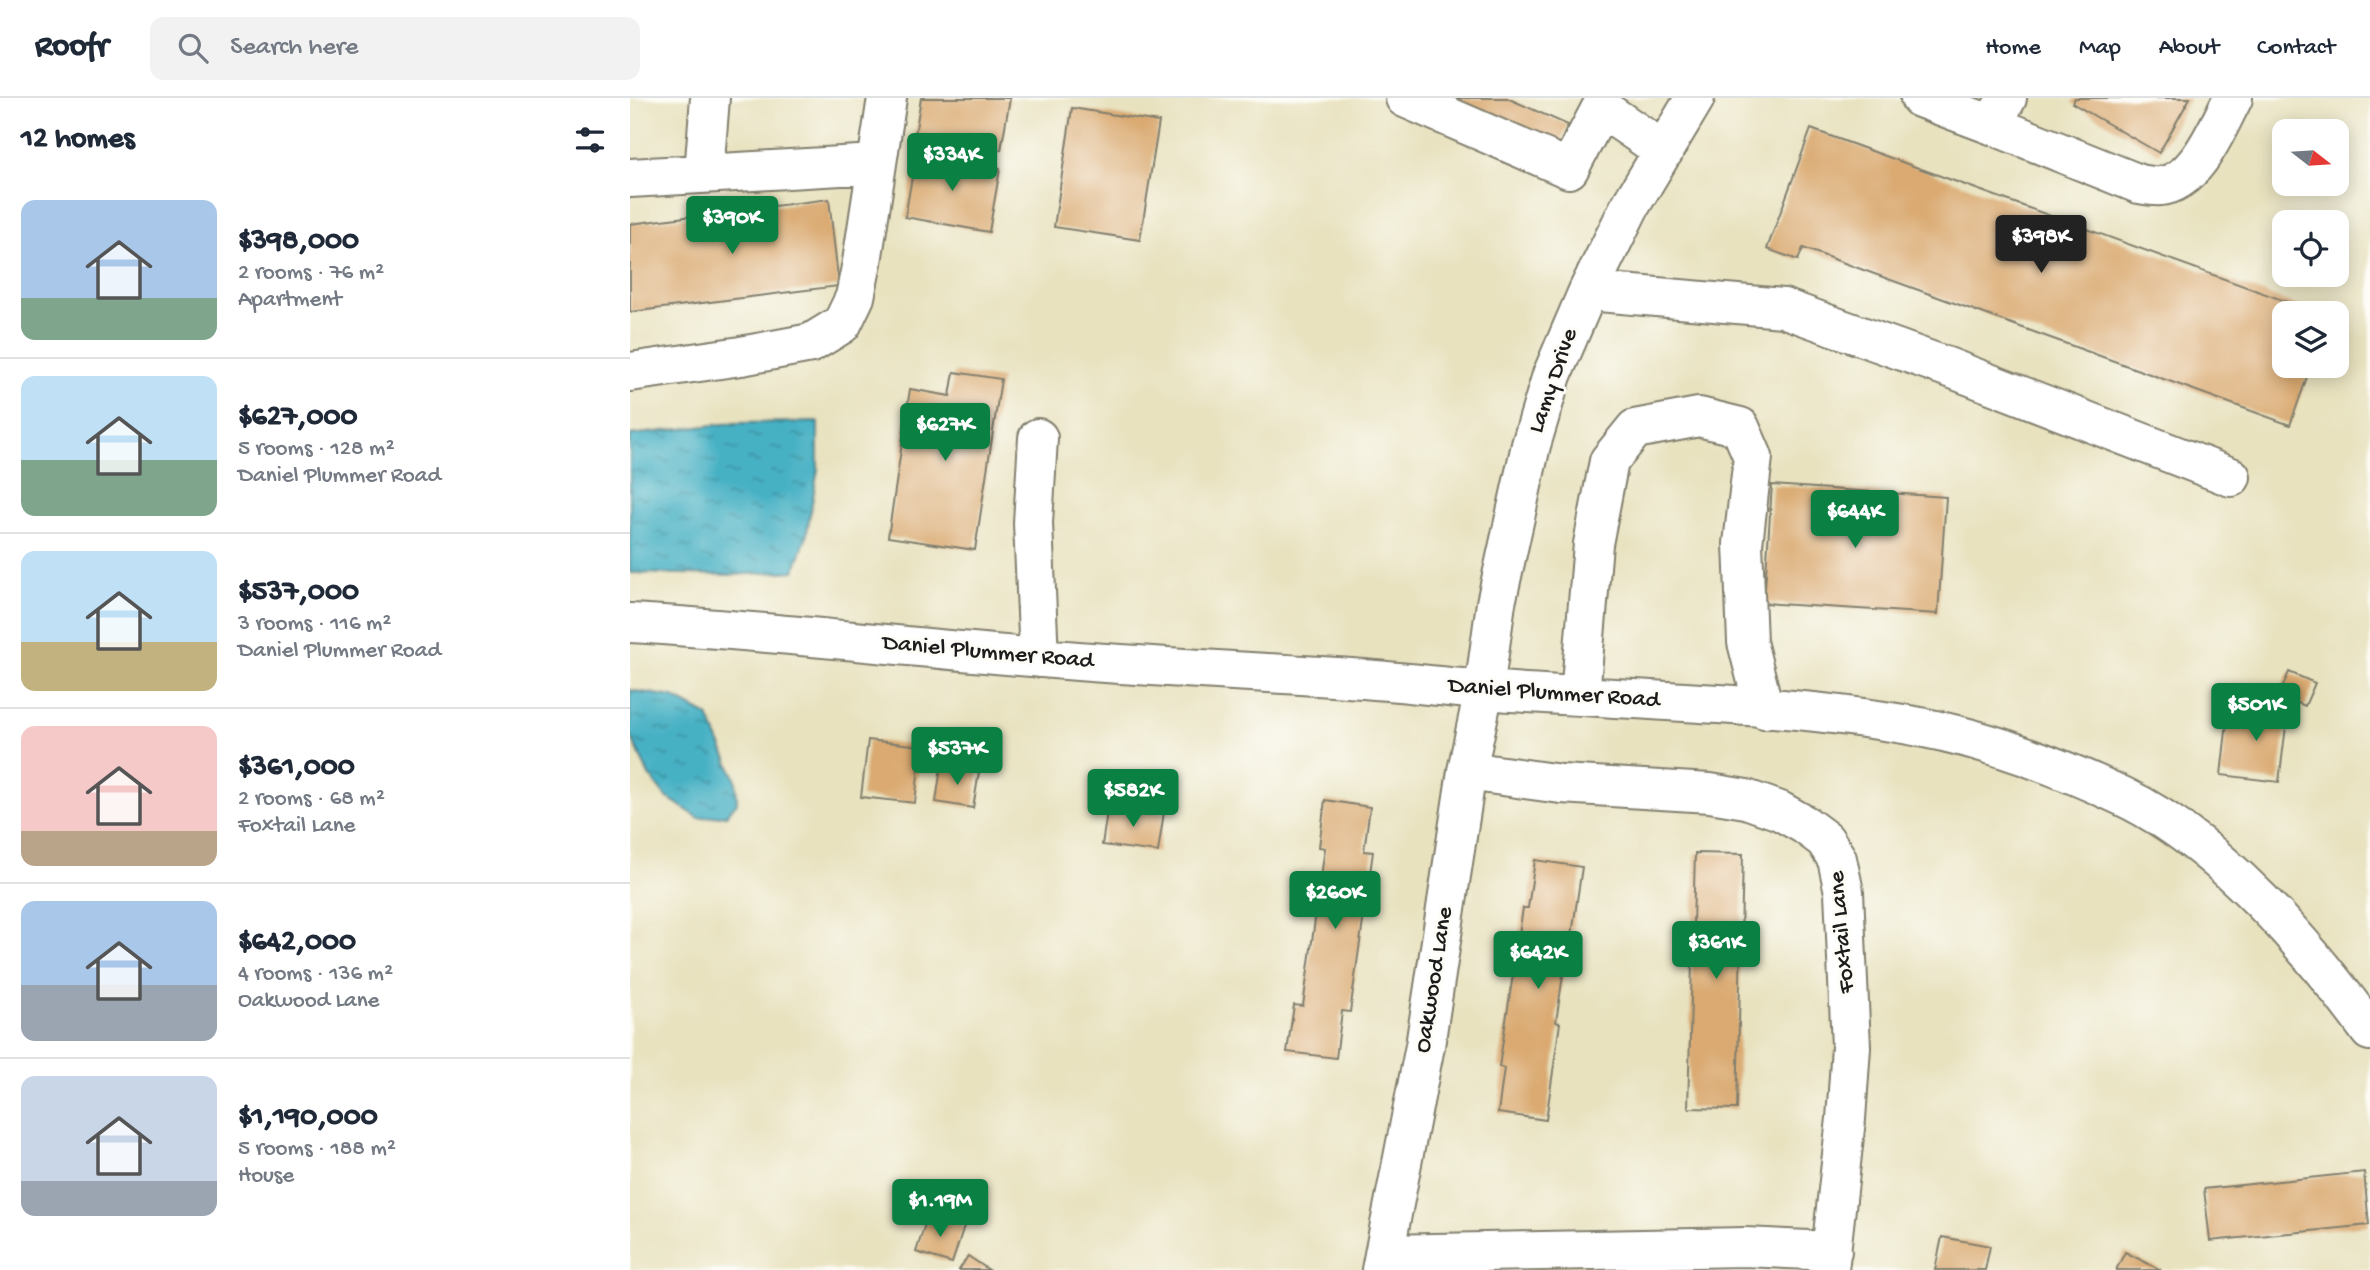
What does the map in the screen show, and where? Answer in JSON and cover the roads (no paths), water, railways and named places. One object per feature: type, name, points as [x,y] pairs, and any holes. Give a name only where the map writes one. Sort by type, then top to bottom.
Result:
[{"type":"street","points":[[704,173],[710,98]]},
{"type":"street","points":[[630,372],[811,343],[842,324],[855,297],[860,274],[887,98]]},
{"type":"street","points":[[1405,98],[1569,169],[1595,103],[1664,151]]},
{"type":"street","name":"Lamy Drive","points":[[1484,690],[1496,603],[1531,445],[1552,375],[1588,291],[1629,208],[1695,98]]},
{"type":"street","points":[[1920,98],[1999,112],[2139,184],[2162,187],[2181,178],[2197,165],[2233,98]]},
{"type":"street","points":[[630,178],[876,164]]},
{"type":"street","points":[[1588,291],[1783,308],[1950,368],[2231,477]]},
{"type":"street","points":[[1580,696],[1593,544],[1609,461],[1635,429],[1699,417],[1740,427],[1753,457],[1743,556],[1747,642],[1764,709]]},
{"type":"street","points":[[1038,438],[1033,523],[1039,658]]},
{"type":"street","name":"Daniel Plummer Road","points":[[630,623],[762,632],[1039,658],[1368,679],[1484,690],[1764,709],[1848,716],[1922,727],[1990,744],[2059,768],[2156,814],[2214,858],[2268,908],[2370,1031]]},
{"type":"street","name":"Oakwood Lane","points":[[1382,1262],[1425,1046],[1467,771],[1484,690]]},
{"type":"street","name":"Foxtail Lane","points":[[1467,771],[1561,784],[1710,793],[1746,799],[1780,811],[1825,840],[1838,859],[1844,892],[1851,1048],[1831,1261]]},
{"type":"street","points":[[1382,1262],[1745,1247],[1831,1261]]},
{"type":"water","points":[[818,422],[818,469],[806,538],[794,571],[731,575],[630,573],[630,435],[732,423]]},
{"type":"water","points":[[630,690],[673,697],[708,716],[736,780],[737,803],[726,815],[699,818],[665,796],[649,775],[630,734]]}]
